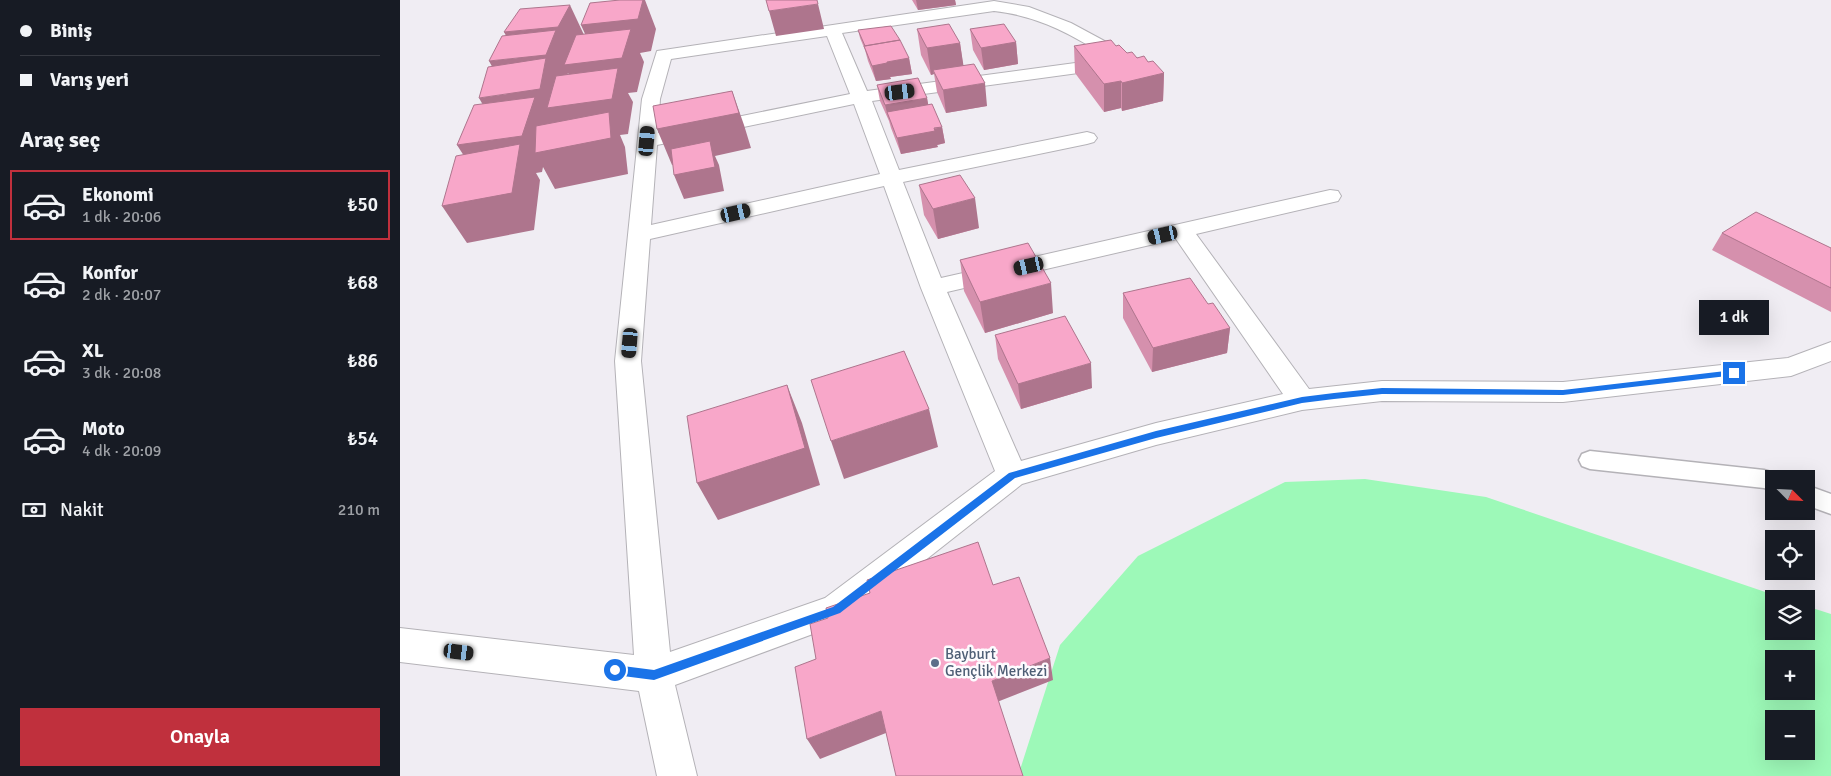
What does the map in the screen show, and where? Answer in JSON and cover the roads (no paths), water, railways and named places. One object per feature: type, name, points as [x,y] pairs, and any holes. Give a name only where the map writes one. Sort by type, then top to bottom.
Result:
[{"type":"street","points":[[647,141],[861,97],[1093,66],[1099,64],[1106,56],[1104,48],[1078,32],[1034,14],[992,3],[833,32],[663,55],[651,99],[647,141],[628,361],[654,675],[677,776]]},
{"type":"street","points":[[833,32],[861,97],[933,288],[1012,475]]},
{"type":"street","points":[[639,235],[890,178],[1087,138]]},
{"type":"street","points":[[933,288],[1330,196]]},
{"type":"street","points":[[1182,231],[1302,400]]},
{"type":"street","points":[[400,645],[654,675],[836,610],[1012,475],[1156,434],[1302,400],[1382,391],[1563,392],[1790,366],[1831,351]]},
{"type":"lane","points":[[1590,460],[1765,479]]},
{"type":"lane","points":[[1815,498],[1831,504]]},
{"type":"place","name":"Bayburt Gençlik Merkezi","points":[[935,663]]}]
